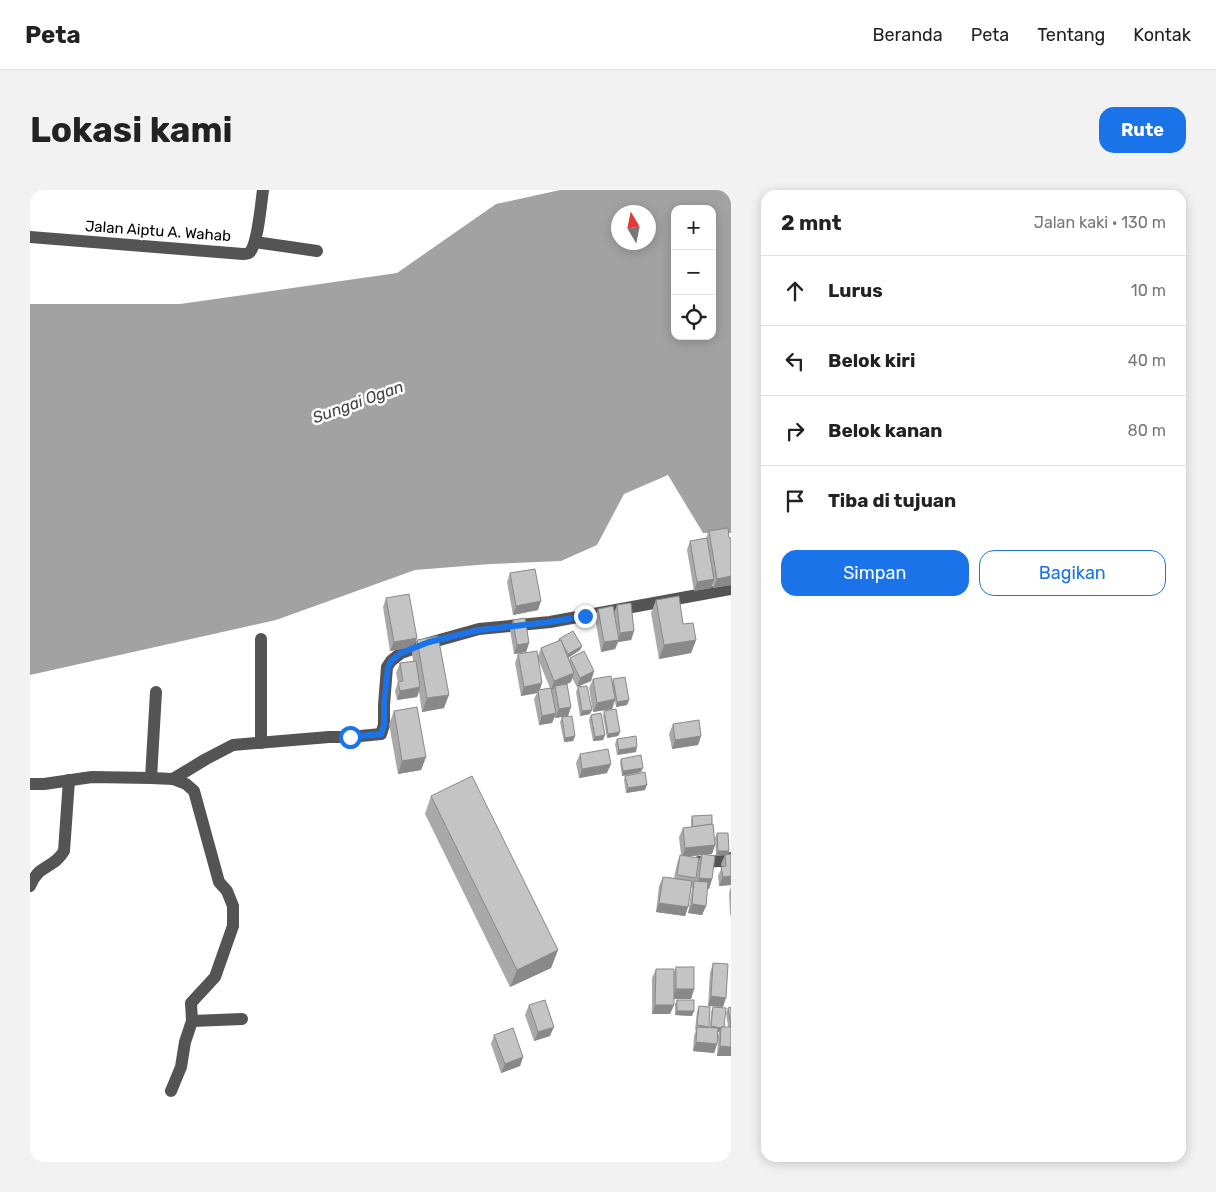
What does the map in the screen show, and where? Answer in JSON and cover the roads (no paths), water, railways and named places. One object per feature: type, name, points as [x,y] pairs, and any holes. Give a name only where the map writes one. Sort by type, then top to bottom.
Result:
[{"type":"street","points":[[263,190],[255,242],[316,251]]},
{"type":"street","name":"Jalan Aiptu A. Wahab","points":[[30,237],[243,254],[248,254],[251,251],[255,242]]},
{"type":"street","points":[[173,779],[206,759],[233,746],[381,734],[384,725],[388,667],[391,661],[401,653],[429,642],[479,630],[550,622],[731,589]]},
{"type":"street","points":[[261,639],[262,743]]},
{"type":"street","points":[[151,778],[156,692]]},
{"type":"street","points":[[30,784],[44,784],[92,777],[151,778],[173,779],[186,784],[194,791],[219,882],[227,891],[233,906],[234,926],[215,977],[191,1003],[192,1021],[180,1067],[171,1091]]},
{"type":"street","points":[[30,886],[35,877],[62,856],[64,851],[69,780]]},
{"type":"street","points":[[690,862],[720,862],[731,858]]},
{"type":"street","points":[[192,1021],[242,1019]]},
{"type":"water","name":"Sungai Ogan","points":[[560,190],[731,190],[731,533],[703,533],[668,475],[624,494],[597,545],[561,561],[415,570],[276,620],[30,675],[30,304],[180,304],[397,273],[496,204]]}]
